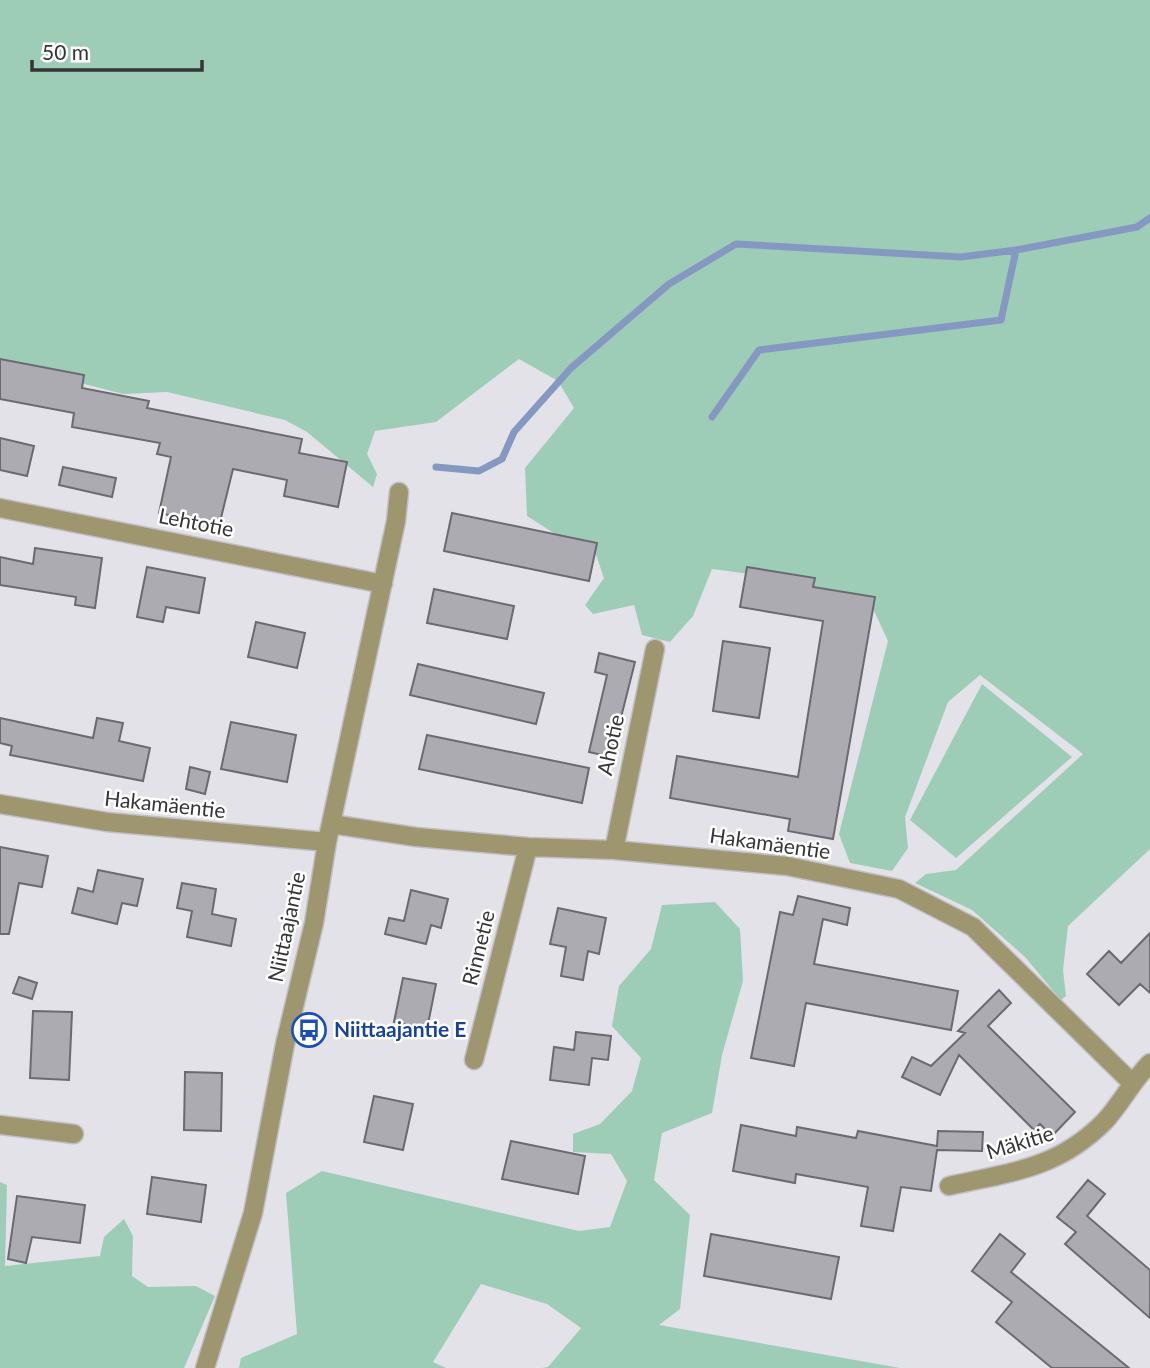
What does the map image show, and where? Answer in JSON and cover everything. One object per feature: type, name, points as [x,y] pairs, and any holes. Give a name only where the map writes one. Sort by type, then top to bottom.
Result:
[{"type":"street","name":"Niittaajantie","points":[[205,1368],[253,1213],[285,1044],[314,923],[329,833],[383,584],[399,492]]},
{"type":"street","name":"Lehtotie","points":[[0,508],[383,584]]},
{"type":"street","name":"Ahotie","points":[[614,850],[655,649]]},
{"type":"street","name":"Hakamäentie","points":[[0,804],[107,822],[416,837],[528,847],[614,850],[787,866],[899,889],[973,927],[1131,1082]]},
{"type":"street","name":"Rinnetie","points":[[474,1060],[528,847]]},
{"type":"street","name":"Mäkitie","points":[[949,1186],[1035,1167],[1071,1151],[1106,1120],[1131,1082],[1150,1063]]},
{"type":"street","points":[[0,1125],[74,1135]]},
{"type":"green space","points":[[0,0],[1150,0],[1150,849],[1068,926],[1063,970],[1066,996],[1061,1000],[1025,957],[972,910],[915,883],[926,874],[956,870],[1083,754],[980,675],[948,702],[905,817],[908,848],[892,871],[850,863],[839,834],[888,641],[868,598],[827,596],[788,579],[712,569],[693,616],[670,642],[642,635],[634,605],[593,614],[585,605],[604,578],[595,552],[563,539],[527,516],[525,468],[574,408],[558,381],[519,359],[436,422],[375,431],[367,454],[377,474],[373,487],[307,432],[285,420],[167,392],[123,394],[0,362]]},
{"type":"green space","points":[[982,684],[1072,757],[956,858],[910,820]]},
{"type":"green space","points":[[715,902],[740,929],[743,981],[722,1055],[712,1113],[662,1133],[654,1180],[690,1215],[680,1309],[659,1325],[900,1368],[542,1368],[548,1367],[581,1328],[547,1304],[481,1284],[433,1362],[446,1368],[239,1368],[241,1358],[297,1334],[286,1193],[322,1171],[579,1231],[610,1227],[627,1181],[611,1154],[573,1152],[573,1134],[600,1124],[632,1091],[641,1058],[612,1026],[619,986],[651,949],[662,905]]},
{"type":"green space","points":[[0,1182],[7,1185],[5,1266],[100,1256],[104,1237],[124,1219],[133,1236],[132,1276],[148,1287],[196,1286],[215,1296],[184,1368],[0,1368]]},
{"type":"building","points":[[0,359],[84,375],[82,388],[149,401],[147,408],[302,439],[299,453],[347,462],[338,507],[284,496],[287,480],[233,469],[219,526],[159,513],[171,457],[157,454],[160,443],[72,427],[74,413],[0,399]]},
{"type":"building","points":[[0,438],[34,446],[27,476],[0,470]]},
{"type":"building","points":[[63,467],[116,478],[112,497],[59,485]]},
{"type":"building","points":[[452,513],[597,543],[589,581],[444,551]]},
{"type":"building","points":[[35,548],[102,558],[95,608],[75,605],[76,597],[0,585],[0,557],[33,564]]},
{"type":"building","points":[[147,567],[205,578],[199,613],[166,607],[163,622],[137,617]]},
{"type":"building","points":[[747,567],[815,578],[813,587],[875,597],[833,839],[788,831],[790,819],[670,798],[677,756],[798,777],[823,621],[740,607]]},
{"type":"building","points":[[434,589],[514,606],[507,639],[427,623]]},
{"type":"building","points":[[256,622],[305,633],[297,668],[248,657]]},
{"type":"building","points":[[723,641],[770,648],[759,718],[713,711]]},
{"type":"building","points":[[599,653],[635,662],[611,757],[589,752],[607,675],[595,672]]},
{"type":"building","points":[[418,664],[544,693],[536,724],[410,695]]},
{"type":"building","points":[[0,718],[93,738],[97,718],[123,723],[119,741],[150,748],[143,781],[10,755],[12,746],[0,743]]},
{"type":"building","points":[[231,722],[296,735],[287,782],[221,769]]},
{"type":"building","points":[[427,735],[589,768],[582,803],[419,769]]},
{"type":"building","points":[[190,767],[210,772],[205,794],[186,789]]},
{"type":"building","points":[[0,847],[48,856],[42,887],[19,883],[9,934],[0,934]]},
{"type":"building","points":[[98,870],[143,879],[137,906],[122,903],[117,924],[72,913],[78,888],[93,892]]},
{"type":"building","points":[[182,883],[216,889],[212,914],[236,919],[231,946],[187,937],[192,911],[177,908]]},
{"type":"building","points":[[411,890],[448,899],[441,928],[431,925],[426,944],[385,934],[389,918],[404,921]]},
{"type":"building","points":[[798,896],[850,908],[847,925],[823,919],[814,964],[958,991],[951,1030],[806,1003],[794,1066],[751,1058],[780,912],[793,915]]},
{"type":"building","points":[[558,908],[606,918],[599,954],[588,951],[583,980],[561,976],[566,947],[550,944]]},
{"type":"building","points":[[1150,933],[1150,993],[1140,984],[1119,1005],[1087,974],[1109,951],[1121,963]]},
{"type":"building","points":[[19,977],[37,983],[32,999],[13,993]]},
{"type":"building","points":[[403,978],[436,984],[427,1029],[394,1022]]},
{"type":"building","points":[[999,990],[1011,1003],[988,1026],[1075,1112],[1052,1136],[1040,1124],[1034,1130],[959,1055],[940,1095],[902,1077],[912,1057],[931,1066],[965,1033],[958,1031]]},
{"type":"building","points":[[33,1011],[72,1012],[69,1080],[30,1078]]},
{"type":"building","points":[[576,1032],[611,1036],[608,1060],[592,1058],[589,1085],[550,1080],[554,1047],[574,1050]]},
{"type":"building","points":[[185,1072],[222,1073],[221,1131],[184,1130]]},
{"type":"building","points":[[374,1096],[413,1104],[403,1150],[364,1142]]},
{"type":"building","points":[[741,1125],[796,1136],[797,1127],[856,1138],[858,1131],[937,1146],[938,1131],[983,1132],[982,1151],[937,1150],[931,1191],[901,1187],[893,1231],[861,1226],[868,1187],[796,1174],[795,1183],[733,1171]]},
{"type":"building","points":[[511,1141],[585,1156],[578,1194],[502,1179]]},
{"type":"building","points":[[152,1177],[206,1185],[201,1222],[147,1214]]},
{"type":"building","points":[[1088,1180],[1105,1194],[1087,1216],[1150,1270],[1150,1318],[1065,1244],[1076,1232],[1057,1217]]},
{"type":"building","points":[[17,1196],[85,1205],[80,1243],[32,1237],[26,1263],[8,1259]]},
{"type":"building","points":[[711,1234],[839,1257],[831,1299],[704,1276]]},
{"type":"building","points":[[1000,1234],[1025,1254],[1011,1272],[1129,1368],[1052,1368],[996,1322],[1012,1302],[972,1271]]},
{"type":"waterway","points":[[436,467],[479,471],[502,459],[514,432],[571,368],[669,284],[736,244],[961,257],[1016,250],[1137,227],[1150,218]]},
{"type":"waterway","points":[[712,417],[759,350],[1001,320],[1016,250]]},
{"type":"place","name":"Niittaajantie E","points":[[309,1030]]}]
